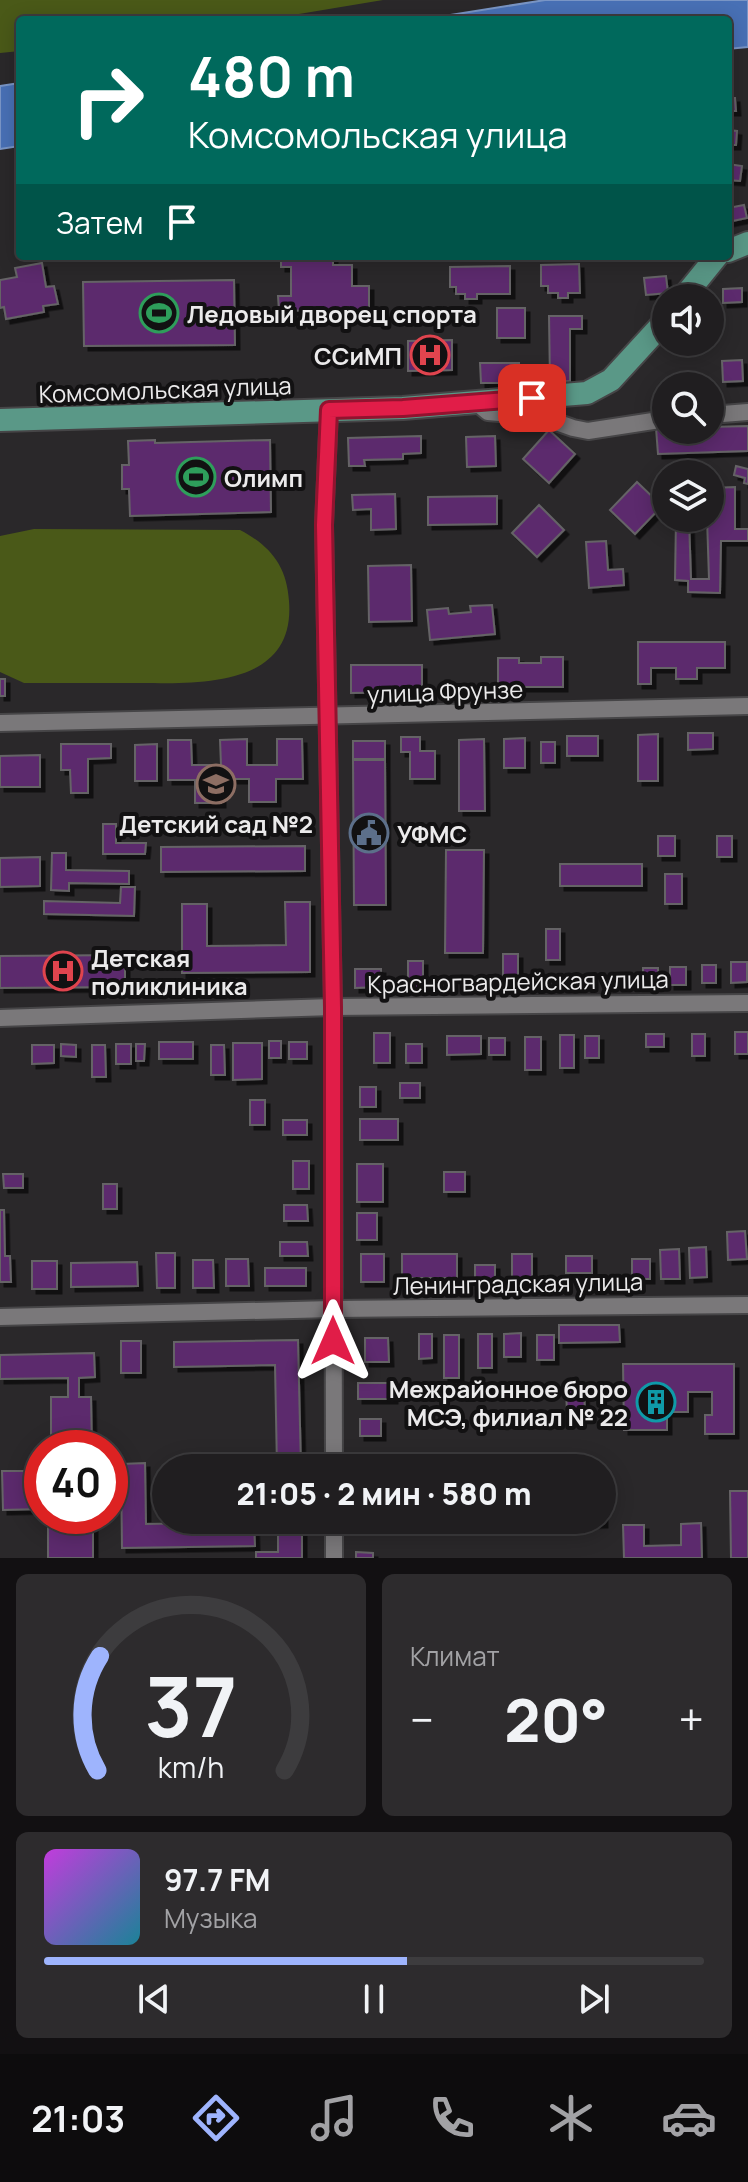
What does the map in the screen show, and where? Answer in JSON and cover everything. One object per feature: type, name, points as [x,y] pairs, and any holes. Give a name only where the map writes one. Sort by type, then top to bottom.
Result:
[{"type":"main road","points":[[694,284],[714,260]]},
{"type":"main road","name":"Комсомольская улица","points":[[0,420],[482,407],[587,393],[611,380],[652,335]]},
{"type":"street","name":"Комсомольская улица","points":[[482,407],[542,417],[588,431],[652,421]]},
{"type":"street","points":[[329,410],[324,525],[333,1007],[334,1454]]},
{"type":"street","points":[[724,414],[748,412]]},
{"type":"street","name":"улица Фрунзе","points":[[0,723],[327,718],[748,706]]},
{"type":"street","name":"Красногвардейская улица","points":[[0,1018],[333,1007],[748,1003]]},
{"type":"street","name":"Ленинградская улица","points":[[0,1317],[333,1309],[748,1305]]},
{"type":"street","points":[[334,1534],[334,1558]]},
{"type":"green space","points":[[0,0],[383,0],[287,16],[16,16],[16,51],[0,53]]},
{"type":"green space","points":[[34,529],[240,530],[269,551],[281,568],[288,589],[287,630],[276,651],[259,666],[211,681],[24,683],[0,672],[0,536]]},
{"type":"water","points":[[545,0],[748,0],[748,47],[732,49],[732,16],[444,16]]},
{"type":"water","points":[[16,84],[16,147],[0,149],[0,86]]},
{"type":"building","points":[[732,98],[735,98],[736,111],[732,111]]},
{"type":"building","points":[[732,130],[737,131],[736,145],[732,145]]},
{"type":"building","points":[[732,165],[742,166],[740,181],[732,180]]},
{"type":"building","points":[[744,205],[747,218],[732,221],[732,207]]},
{"type":"building","points":[[281,260],[333,260],[333,265],[352,265],[352,286],[369,286],[369,316],[320,316],[320,310],[279,311],[278,296],[291,296],[291,267],[281,267]]},
{"type":"building","points":[[42,263],[46,287],[54,286],[58,304],[43,306],[44,312],[6,319],[4,307],[0,308],[0,280],[17,277],[15,268]]},
{"type":"building","points":[[579,264],[580,293],[568,293],[568,298],[558,298],[558,293],[548,293],[548,286],[541,286],[541,265]]},
{"type":"building","points":[[510,266],[510,294],[477,294],[477,299],[465,299],[465,294],[456,294],[456,287],[450,287],[450,267]]},
{"type":"building","points":[[666,276],[667,284],[652,284],[652,294],[646,295],[644,278]]},
{"type":"building","name":"Ледовый дворец спорта","points":[[234,280],[235,345],[84,346],[83,282]]},
{"type":"building","points":[[742,288],[742,302],[724,303],[724,289]]},
{"type":"building","points":[[497,308],[525,308],[525,338],[497,338]]},
{"type":"building","points":[[549,316],[582,316],[582,329],[570,329],[570,381],[550,382]]},
{"type":"building","name":"ССиМП","points":[[452,340],[452,370],[408,371],[408,341]]},
{"type":"building","points":[[742,360],[743,381],[724,382],[722,361]]},
{"type":"building","points":[[480,363],[519,363],[519,383],[481,383]]},
{"type":"building","points":[[748,426],[748,451],[658,454],[657,444],[724,444],[724,427]]},
{"type":"building","points":[[549,430],[575,454],[549,483],[523,459]]},
{"type":"building","points":[[421,436],[421,453],[403,454],[403,459],[364,460],[365,466],[349,466],[348,438]]},
{"type":"building","points":[[495,436],[496,466],[467,467],[466,437]]},
{"type":"building","name":"Олимп","points":[[155,440],[155,443],[270,440],[271,512],[130,516],[129,489],[122,489],[122,465],[129,465],[128,441]]},
{"type":"building","points":[[736,466],[748,469],[748,484],[744,483],[745,478],[734,475]]},
{"type":"building","points":[[637,482],[652,496],[652,516],[635,534],[610,510]]},
{"type":"building","points":[[724,487],[735,487],[735,529],[748,529],[748,541],[721,541],[720,593],[688,592],[688,581],[675,580],[676,532],[689,532],[691,579],[709,579],[707,532],[724,532]]},
{"type":"building","points":[[395,494],[396,529],[371,530],[371,509],[353,510],[352,495]]},
{"type":"building","points":[[497,496],[497,524],[428,525],[428,497]]},
{"type":"building","points":[[539,505],[564,530],[537,557],[512,533]]},
{"type":"building","points":[[606,541],[608,570],[623,569],[624,585],[589,588],[586,542]]},
{"type":"building","points":[[411,565],[412,621],[369,622],[368,566]]},
{"type":"building","points":[[492,605],[495,634],[430,640],[427,610],[448,608],[449,614],[471,612],[470,606]]},
{"type":"building","points":[[638,642],[725,642],[725,668],[697,668],[697,679],[676,679],[676,668],[651,668],[651,684],[638,684]]},
{"type":"building","points":[[541,657],[563,657],[563,687],[498,687],[498,658],[519,658],[519,663],[541,663]]},
{"type":"building","points":[[351,665],[422,665],[422,692],[351,693]]},
{"type":"building","points":[[0,679],[5,679],[5,696],[0,696]]},
{"type":"building","points":[[688,733],[713,733],[713,749],[688,750]]},
{"type":"building","points":[[658,734],[658,781],[638,781],[638,735]]},
{"type":"building","points":[[567,736],[598,736],[598,756],[567,756]]},
{"type":"building","points":[[401,737],[420,737],[420,751],[435,751],[435,779],[410,779],[410,752],[401,752]]},
{"type":"building","points":[[525,738],[525,768],[504,768],[504,739]]},
{"type":"building","points":[[247,739],[247,765],[277,765],[277,739],[302,739],[303,779],[276,779],[276,802],[249,802],[249,779],[221,779],[221,803],[195,803],[195,780],[168,780],[168,740],[191,740],[192,765],[221,765],[220,740]]},
{"type":"building","points":[[484,739],[485,811],[459,811],[459,740]]},
{"type":"building","points":[[353,741],[385,741],[385,759],[353,759]]},
{"type":"building","points":[[541,742],[555,742],[555,763],[541,763]]},
{"type":"building","points":[[61,744],[111,744],[111,758],[88,759],[88,793],[71,793],[70,770],[61,770]]},
{"type":"building","points":[[157,744],[157,781],[135,781],[135,745]]},
{"type":"building","points":[[40,755],[40,787],[0,787],[0,756]]},
{"type":"building","name":"УФМС","points":[[353,760],[385,760],[386,905],[354,905]]},
{"type":"building","points":[[103,824],[116,824],[116,843],[146,843],[145,854],[103,854]]},
{"type":"building","points":[[658,836],[675,836],[675,856],[658,856]]},
{"type":"building","points":[[717,836],[732,836],[732,857],[717,857]]},
{"type":"building","points":[[305,846],[305,871],[161,872],[161,847]]},
{"type":"building","points":[[446,850],[484,850],[483,953],[445,953]]},
{"type":"building","points":[[52,853],[66,853],[66,870],[129,871],[129,884],[69,883],[69,891],[51,890]]},
{"type":"building","points":[[40,857],[40,886],[0,887],[0,858]]},
{"type":"building","points":[[560,864],[642,864],[642,886],[560,886]]},
{"type":"building","points":[[665,874],[682,874],[682,904],[665,904]]},
{"type":"building","points":[[121,887],[135,887],[134,916],[44,914],[44,901],[120,903]]},
{"type":"building","points":[[285,902],[310,902],[310,972],[182,973],[182,904],[207,904],[207,946],[286,945]]},
{"type":"building","points":[[546,929],[560,929],[560,960],[546,960]]},
{"type":"building","points":[[503,954],[518,954],[518,989],[503,989]]},
{"type":"building","name":"Детская поликлиника","points":[[125,955],[125,987],[0,988],[0,956]]},
{"type":"building","points":[[408,961],[423,961],[423,988],[408,988]]},
{"type":"building","points":[[731,962],[747,962],[747,982],[731,983]]},
{"type":"building","points":[[702,965],[716,965],[716,983],[702,983]]},
{"type":"building","points":[[670,967],[686,967],[686,985],[670,985]]},
{"type":"building","points":[[643,968],[658,968],[658,986],[643,986]]},
{"type":"building","points":[[355,969],[381,969],[381,987],[355,988]]},
{"type":"building","points":[[735,1032],[748,1032],[748,1054],[735,1054]]},
{"type":"building","points":[[374,1033],[390,1033],[390,1063],[374,1063]]},
{"type":"building","points":[[646,1034],[664,1034],[664,1047],[646,1047]]},
{"type":"building","points":[[692,1034],[705,1034],[705,1056],[692,1056]]},
{"type":"building","points":[[560,1035],[574,1035],[574,1068],[560,1068]]},
{"type":"building","points":[[447,1036],[481,1036],[481,1054],[447,1055]]},
{"type":"building","points":[[585,1036],[599,1036],[599,1058],[585,1058]]},
{"type":"building","points":[[525,1037],[541,1037],[541,1070],[525,1070]]},
{"type":"building","points":[[489,1038],[505,1038],[505,1055],[489,1055]]},
{"type":"building","points":[[269,1041],[281,1041],[281,1058],[269,1058]]},
{"type":"building","points":[[159,1042],[193,1042],[193,1059],[159,1059]]},
{"type":"building","points":[[289,1042],[307,1042],[307,1059],[289,1059]]},
{"type":"building","points":[[233,1043],[262,1043],[262,1079],[233,1080]]},
{"type":"building","points":[[61,1044],[76,1045],[76,1057],[61,1056]]},
{"type":"building","points":[[116,1044],[131,1044],[131,1064],[116,1064]]},
{"type":"building","points":[[136,1044],[145,1044],[144,1061],[136,1061]]},
{"type":"building","points":[[406,1044],[422,1044],[422,1063],[406,1063]]},
{"type":"building","points":[[32,1045],[54,1045],[54,1063],[32,1064]]},
{"type":"building","points":[[92,1045],[105,1045],[106,1077],[92,1077]]},
{"type":"building","points":[[211,1045],[224,1045],[225,1075],[211,1075]]},
{"type":"building","points":[[400,1083],[420,1083],[420,1098],[400,1098]]},
{"type":"building","points":[[360,1087],[376,1087],[376,1107],[360,1107]]},
{"type":"building","points":[[250,1100],[265,1100],[265,1125],[250,1125]]},
{"type":"building","points":[[360,1119],[398,1119],[398,1140],[360,1140]]},
{"type":"building","points":[[283,1120],[307,1120],[307,1135],[283,1135]]},
{"type":"building","points":[[293,1161],[309,1161],[309,1189],[293,1189]]},
{"type":"building","points":[[357,1164],[383,1164],[383,1202],[357,1202]]},
{"type":"building","points":[[444,1172],[465,1172],[465,1192],[444,1192]]},
{"type":"building","points":[[3,1174],[23,1174],[23,1188],[4,1188]]},
{"type":"building","points":[[103,1184],[117,1184],[117,1209],[103,1209]]},
{"type":"building","points":[[284,1205],[307,1205],[308,1221],[284,1221]]},
{"type":"building","points":[[0,1210],[4,1210],[5,1256],[10,1256],[11,1282],[0,1282]]},
{"type":"building","points":[[357,1213],[377,1213],[377,1240],[357,1240]]},
{"type":"building","points":[[745,1231],[747,1259],[728,1260],[727,1232]]},
{"type":"building","points":[[280,1242],[307,1242],[308,1256],[280,1256]]},
{"type":"building","points":[[706,1247],[707,1277],[690,1278],[689,1248]]},
{"type":"building","points":[[679,1249],[680,1279],[661,1279],[660,1250]]},
{"type":"building","points":[[156,1253],[175,1253],[175,1288],[157,1288]]},
{"type":"building","points":[[361,1254],[384,1254],[384,1282],[361,1282]]},
{"type":"building","points":[[402,1254],[457,1254],[457,1278],[402,1278]]},
{"type":"building","points":[[512,1254],[532,1254],[532,1281],[512,1281]]},
{"type":"building","points":[[566,1256],[592,1256],[592,1273],[566,1273]]},
{"type":"building","points":[[226,1259],[248,1259],[249,1286],[226,1286]]},
{"type":"building","points":[[632,1259],[650,1259],[650,1279],[632,1279]]},
{"type":"building","points":[[193,1260],[213,1260],[214,1288],[193,1288]]},
{"type":"building","points":[[32,1261],[57,1261],[57,1289],[32,1289]]},
{"type":"building","points":[[137,1262],[138,1286],[71,1287],[71,1263]]},
{"type":"building","points":[[475,1265],[495,1265],[495,1281],[475,1281]]},
{"type":"building","points":[[265,1268],[306,1268],[306,1286],[265,1286]]},
{"type":"building","points":[[559,1325],[619,1325],[620,1342],[559,1343]]},
{"type":"building","points":[[521,1333],[521,1357],[504,1357],[504,1334]]},
{"type":"building","points":[[419,1334],[432,1334],[432,1358],[419,1359]]},
{"type":"building","points":[[478,1334],[492,1334],[492,1368],[478,1368]]},
{"type":"building","points":[[444,1335],[459,1335],[459,1378],[444,1378]]},
{"type":"building","points":[[537,1335],[554,1335],[554,1360],[537,1360]]},
{"type":"building","points":[[365,1338],[388,1338],[389,1362],[365,1362]]},
{"type":"building","points":[[298,1340],[301,1454],[277,1454],[275,1365],[174,1367],[174,1342]]},
{"type":"building","points":[[121,1341],[141,1341],[141,1373],[121,1373]]},
{"type":"building","points":[[94,1353],[95,1377],[79,1378],[79,1397],[91,1397],[92,1430],[51,1430],[51,1397],[68,1397],[68,1378],[0,1379],[0,1355]]},
{"type":"building","name":"Межрайонное бюро МСЭ, филиал № 22","points":[[623,1364],[734,1364],[734,1434],[705,1434],[705,1415],[712,1415],[712,1392],[688,1392],[688,1412],[667,1412],[667,1430],[624,1430]]},
{"type":"building","points":[[358,1383],[393,1383],[393,1399],[358,1399]]},
{"type":"building","points":[[566,1387],[584,1387],[585,1414],[567,1414]]},
{"type":"building","points":[[360,1419],[381,1419],[381,1436],[360,1436]]},
{"type":"building","points":[[145,1463],[146,1524],[152,1524],[152,1534],[254,1534],[255,1546],[122,1548],[122,1534],[128,1534],[128,1464]]},
{"type":"building","points":[[2,1471],[24,1471],[24,1509],[3,1510]]},
{"type":"building","points":[[730,1491],[748,1491],[748,1558],[731,1558]]},
{"type":"building","points":[[701,1523],[702,1558],[624,1558],[623,1525],[644,1525],[644,1546],[681,1545],[681,1524]]},
{"type":"building","points":[[48,1534],[93,1534],[93,1558],[48,1558]]},
{"type":"building","points":[[278,1534],[302,1534],[302,1558],[256,1558],[256,1552],[278,1552]]},
{"type":"building","points":[[356,1552],[373,1553],[373,1558],[356,1558]]},
{"type":"place","name":"Ледовый дворец спорта","points":[[159,313]]},
{"type":"place","name":"ССиМП","points":[[430,355]]},
{"type":"place","name":"Олимп","points":[[196,477]]},
{"type":"place","name":"Детский сад №2","points":[[216,784]]},
{"type":"place","name":"УФМС","points":[[369,833]]},
{"type":"place","name":"Детская поликлиника","points":[[63,971]]},
{"type":"place","name":"Межрайонное бюро МСЭ, филиал № 22","points":[[656,1402]]},
{"type":"route","points":[[333,1341],[333,1007],[324,525],[329,410],[532,398]]}]
